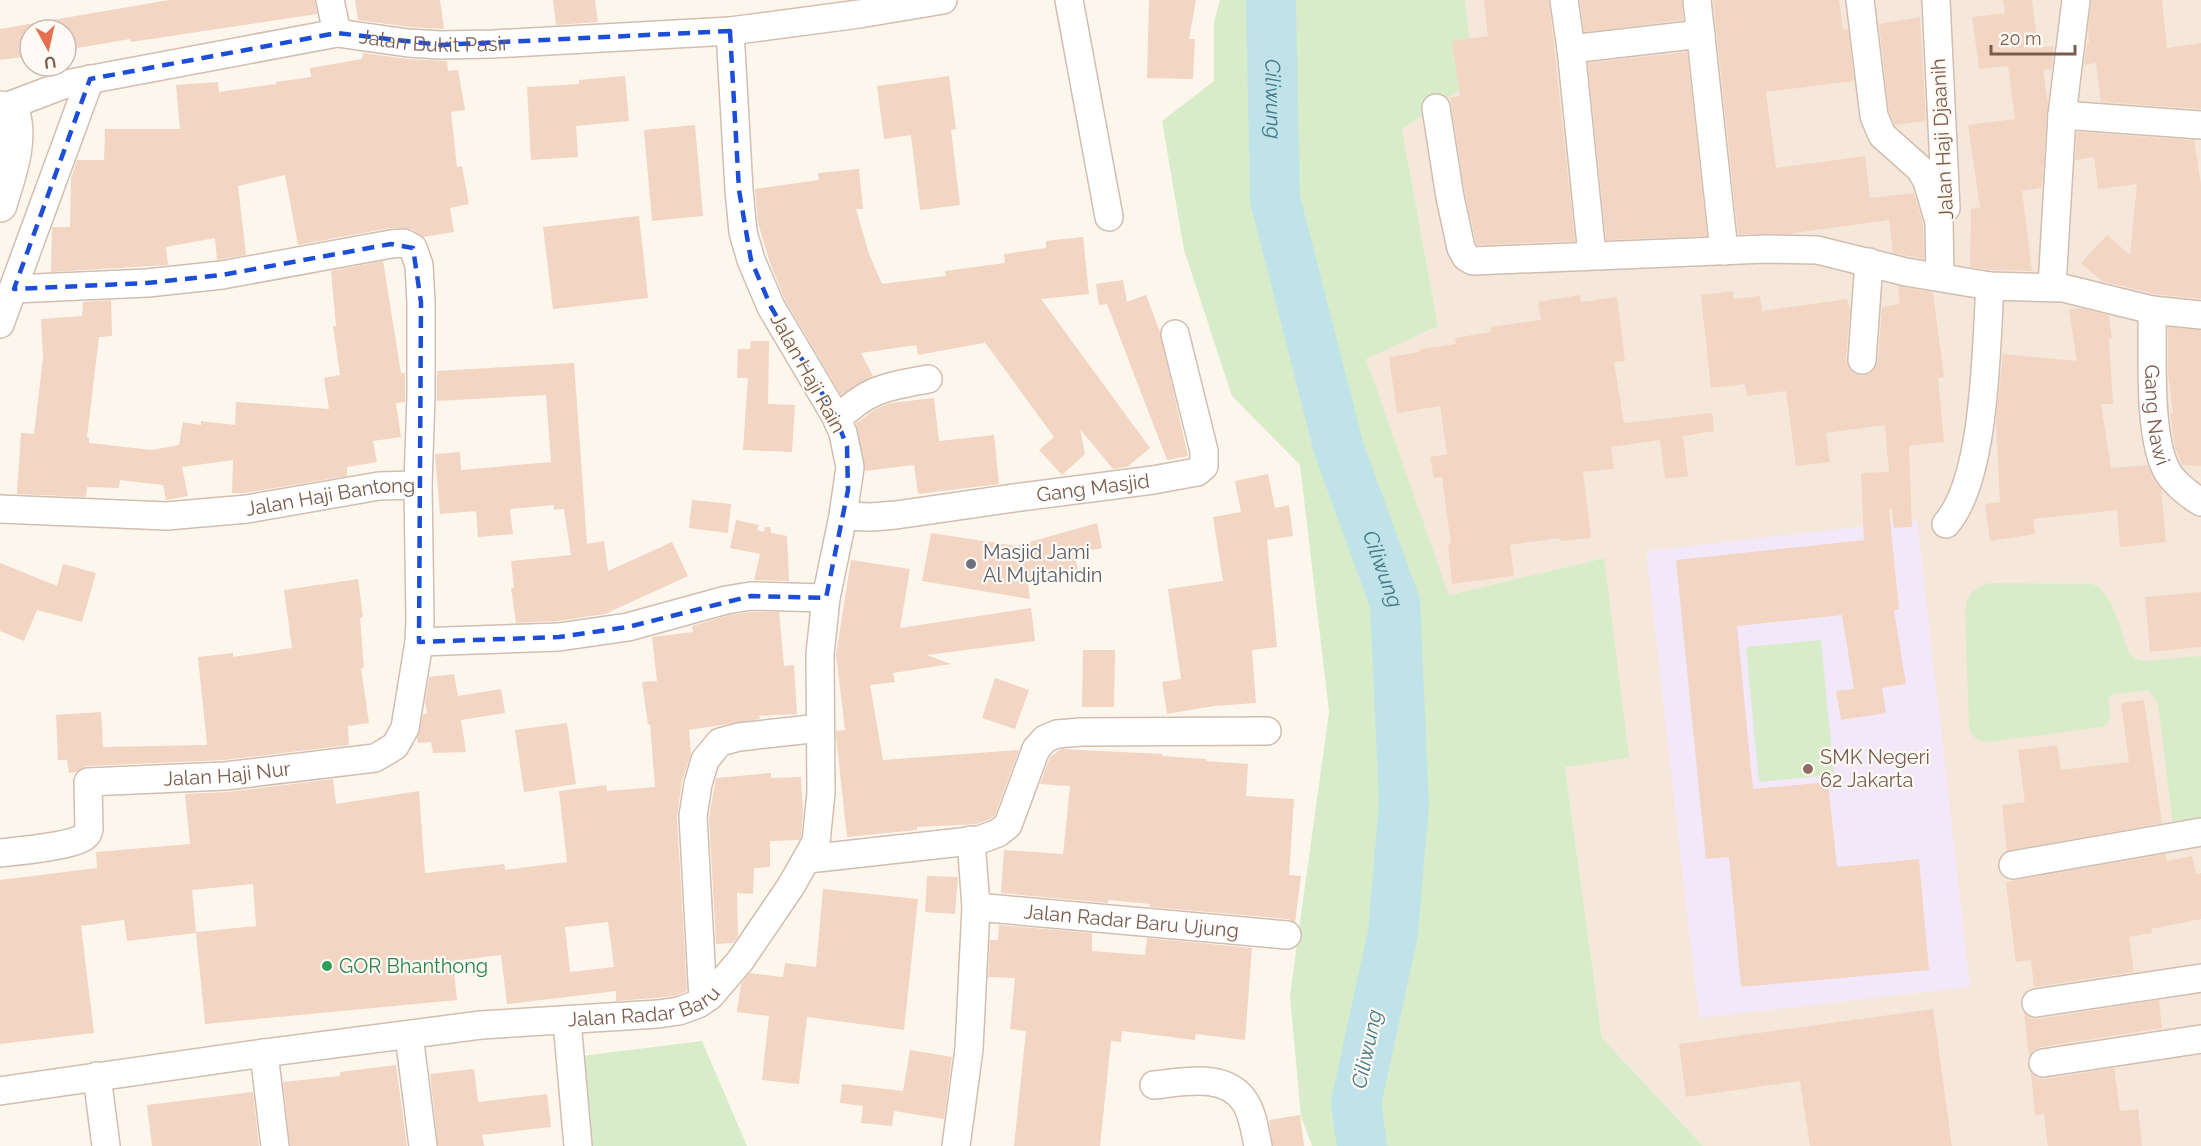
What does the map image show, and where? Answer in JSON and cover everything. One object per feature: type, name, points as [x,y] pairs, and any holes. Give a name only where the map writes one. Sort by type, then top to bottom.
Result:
[{"type":"main road","points":[[0,204],[11,167],[15,133],[13,114],[1,108]]},
{"type":"street","points":[[330,0],[337,33]]},
{"type":"street","name":"Jalan Bukit Pasir","points":[[1,108],[66,84],[337,33],[440,45],[493,44],[730,31],[859,7],[943,0]]},
{"type":"street","points":[[1069,0],[1109,217]]},
{"type":"street","points":[[1564,0],[1592,255]]},
{"type":"street","points":[[1697,0],[1724,251]]},
{"type":"street","points":[[1860,0],[1874,116],[1882,135],[1920,169],[1927,181],[1939,222],[1945,278]]},
{"type":"street","name":"Jalan Haji Djaanih","points":[[1935,0],[1945,278]]},
{"type":"street","points":[[2052,287],[2062,115],[2076,0]]},
{"type":"street","name":"Jalan Haji Rain","points":[[730,31],[743,232],[758,281],[837,419],[843,433],[850,467],[843,516],[826,598],[820,654],[822,773],[819,828],[816,842],[808,859]]},
{"type":"street","points":[[1571,49],[1701,34]]},
{"type":"street","points":[[0,324],[90,79]]},
{"type":"street","points":[[1436,108],[1450,197],[1461,248],[1469,260],[1480,262],[1592,255],[1782,248],[1817,250],[1906,272],[1990,286],[2052,287],[2152,310],[2201,315]]},
{"type":"street","points":[[2062,115],[2201,125]]},
{"type":"street","points":[[14,289],[147,283],[212,277],[404,243],[416,252],[419,265],[421,396],[418,485]]},
{"type":"street","points":[[1862,360],[1869,262]]},
{"type":"street","points":[[1946,524],[1952,518],[1966,491],[1972,471],[1982,400],[1990,286]]},
{"type":"street","name":"Gang Nawi","points":[[2152,310],[2157,437],[2165,468],[2174,479],[2201,502]]},
{"type":"street","name":"Gang Masjid","points":[[843,516],[896,515],[1197,472],[1204,466],[1204,451],[1175,334]]},
{"type":"street","points":[[837,419],[856,400],[883,387],[928,379]]},
{"type":"street","name":"Jalan Haji Bantong","points":[[0,509],[97,515],[167,516],[247,508],[379,486],[418,485],[419,642]]},
{"type":"street","points":[[419,642],[559,638],[628,627],[726,600],[751,596],[826,598]]},
{"type":"street","name":"Jalan Haji Nur","points":[[0,853],[69,843],[87,835],[89,829],[88,782],[272,771],[375,758],[395,746],[405,728],[419,642]]},
{"type":"street","points":[[703,1000],[693,816],[698,784],[705,760],[720,742],[739,737],[820,728]]},
{"type":"street","points":[[808,859],[991,837],[1008,825],[1036,749],[1045,739],[1057,734],[1267,731]]},
{"type":"street","points":[[2013,865],[2201,832]]},
{"type":"street","points":[[956,1146],[969,1049],[976,907],[971,840]]},
{"type":"street","name":"Jalan Radar Baru","points":[[0,1091],[264,1053],[491,1025],[679,1011],[698,1004],[722,983],[740,961],[808,859]]},
{"type":"street","name":"Jalan Radar Baru Ujung","points":[[976,907],[1287,935]]},
{"type":"street","points":[[2036,1002],[2201,978]]},
{"type":"street","points":[[567,1021],[578,1146]]},
{"type":"street","points":[[409,1035],[423,1146]]},
{"type":"street","points":[[2043,1064],[2201,1039]]},
{"type":"street","points":[[264,1053],[275,1146]]},
{"type":"street","points":[[97,1076],[106,1146]]},
{"type":"street","points":[[1155,1085],[1213,1082],[1230,1086],[1244,1101],[1250,1113],[1258,1146]]},
{"type":"highlighted area","points":[[730,31],[739,190],[751,260],[771,307],[835,415],[847,447],[848,490],[826,598],[751,596],[628,627],[559,637],[419,642],[421,302],[413,248],[391,244],[222,275],[147,283],[14,289],[90,79],[337,33],[440,45]]},
{"type":"shaded area","points":[[1465,0],[2201,0],[2201,1146],[1703,1146],[1602,1038],[1565,766],[1628,758],[1603,558],[1449,595],[1365,359],[1438,326],[1402,129],[1474,80]]},
{"type":"shaded area","name":"SMK Negeri 62 Jakarta","points":[[1917,520],[1970,987],[1699,1018],[1646,551]]},
{"type":"green space","points":[[1220,0],[1465,0],[1474,80],[1402,129],[1438,326],[1366,359],[1449,595],[1604,558],[1629,758],[1565,767],[1602,1038],[1703,1146],[1312,1146],[1301,1117],[1290,995],[1329,712],[1300,465],[1232,396],[1184,250],[1162,121],[1214,81],[1214,22]]},
{"type":"green space","points":[[1989,583],[2092,584],[2106,595],[2129,653],[2135,659],[2144,661],[2201,656],[2201,820],[2173,825],[2158,704],[2149,690],[2114,694],[2108,699],[2110,718],[2102,727],[1987,742],[1973,736],[1969,726],[1965,614],[1971,594]]},
{"type":"green space","points":[[1821,640],[1834,775],[1759,782],[1746,647]]},
{"type":"green space","points":[[702,1041],[747,1146],[593,1146],[581,1056]]},
{"type":"building","points":[[169,0],[315,0],[317,14],[78,48],[78,18],[64,18]]},
{"type":"building","points":[[355,0],[440,0],[444,29],[358,20]]},
{"type":"building","points":[[553,0],[595,0],[598,22],[556,25]]},
{"type":"building","points":[[1149,0],[1196,0],[1189,39],[1195,39],[1193,79],[1147,78]]},
{"type":"building","points":[[1484,0],[1549,0],[1575,241],[1477,245],[1465,194],[1450,97],[1460,96],[1452,41],[1488,36]]},
{"type":"building","points":[[1580,0],[1682,0],[1683,20],[1584,32]]},
{"type":"building","points":[[1713,0],[1839,0],[1843,30],[1848,29],[1854,81],[1766,92],[1776,168],[1865,156],[1870,198],[1914,193],[1923,224],[1924,259],[1893,253],[1889,220],[1787,234],[1738,234]]},
{"type":"building","points":[[2003,0],[2032,0],[2038,48],[2054,46],[2052,69],[2043,70],[2048,104],[2042,188],[2022,191],[2032,271],[1970,267],[1971,209],[1980,208],[1968,125],[2015,119],[2008,66],[1979,69],[1972,17],[2005,13]]},
{"type":"building","points":[[2091,0],[2162,0],[2167,48],[2201,43],[2201,109],[2101,102],[2096,63],[2084,65],[2089,42]]},
{"type":"building","points":[[1920,17],[1926,121],[1895,125],[1889,112],[1879,24]]},
{"type":"building","points":[[18,26],[18,58],[0,60],[0,29]]},
{"type":"building","points":[[1687,52],[1707,236],[1606,240],[1588,63]]},
{"type":"building","points":[[363,53],[407,59],[447,61],[448,71],[458,70],[465,110],[451,112],[457,167],[462,166],[469,204],[450,208],[454,232],[423,237],[411,229],[390,228],[298,245],[285,175],[238,186],[246,255],[217,260],[215,238],[166,247],[168,265],[51,272],[52,227],[70,227],[71,178],[77,160],[104,160],[105,129],[180,129],[176,85],[218,82],[219,92],[276,84],[276,82],[311,77],[310,68],[362,59]]},
{"type":"building","points":[[625,76],[629,121],[576,126],[578,157],[531,160],[527,87],[579,84],[579,80]]},
{"type":"building","points":[[949,76],[956,129],[951,130],[960,205],[920,210],[911,135],[884,139],[877,86]]},
{"type":"building","points":[[695,125],[703,216],[652,221],[644,130]]},
{"type":"building","points":[[2077,132],[2194,140],[2201,184],[2201,299],[2155,294],[2102,281],[2081,263],[2107,235],[2130,255],[2137,184],[2098,189],[2094,157],[2075,160]]},
{"type":"building","points":[[859,169],[863,209],[856,209],[869,254],[882,284],[946,276],[945,271],[1005,263],[1004,254],[1046,248],[1046,241],[1083,237],[1089,294],[1041,299],[1150,448],[1127,467],[1113,469],[1080,429],[1085,454],[1062,475],[1039,450],[1054,437],[984,341],[984,343],[918,355],[916,345],[861,353],[873,376],[841,395],[785,300],[770,263],[758,223],[755,189],[819,180],[818,173]]},
{"type":"building","points":[[639,216],[648,298],[553,309],[543,227]]},
{"type":"building","points":[[383,261],[401,373],[405,373],[405,402],[396,403],[401,437],[373,441],[377,462],[347,467],[347,476],[245,493],[232,493],[233,460],[182,467],[188,496],[166,500],[163,485],[120,480],[119,488],[87,487],[86,497],[17,494],[21,433],[34,434],[43,358],[41,319],[82,316],[83,302],[111,300],[112,336],[99,337],[87,437],[89,443],[152,450],[179,445],[183,422],[201,425],[201,421],[235,425],[236,402],[329,409],[324,378],[340,375],[333,326],[336,326],[331,271]]},
{"type":"building","points":[[1123,280],[1127,302],[1146,295],[1160,332],[1188,456],[1167,460],[1107,304],[1099,305],[1096,284]]},
{"type":"building","points":[[1898,286],[1933,292],[1944,377],[1938,378],[1944,442],[1909,446],[1912,527],[1894,528],[1892,509],[1889,509],[1899,609],[1894,610],[1906,684],[1882,688],[1886,713],[1841,720],[1836,691],[1854,689],[1842,615],[1737,626],[1753,789],[1828,782],[1837,867],[1919,859],[1929,970],[1741,987],[1729,857],[1706,859],[1676,560],[1864,540],[1861,473],[1889,472],[1885,425],[1826,433],[1830,462],[1796,466],[1786,391],[1747,396],[1745,384],[1711,388],[1701,295],[1733,291],[1734,299],[1760,296],[1762,311],[1847,299],[1850,311],[1846,359],[1853,373],[1861,376],[1869,374],[1878,361],[1882,307],[1900,304]]},
{"type":"building","points":[[1580,295],[1581,302],[1617,297],[1625,361],[1614,362],[1624,423],[1712,413],[1714,431],[1683,436],[1688,476],[1665,479],[1660,440],[1611,447],[1614,469],[1583,472],[1591,538],[1560,541],[1560,538],[1510,545],[1514,576],[1452,584],[1448,544],[1451,544],[1442,477],[1434,478],[1430,457],[1447,454],[1440,406],[1397,413],[1389,357],[1420,352],[1420,349],[1456,344],[1455,338],[1491,332],[1490,327],[1541,320],[1538,302]]},
{"type":"building","points":[[2080,308],[2109,315],[2112,338],[2109,339],[2113,404],[2101,404],[2111,468],[2148,465],[2153,479],[2161,489],[2166,542],[2120,547],[2117,510],[2033,519],[2035,534],[1990,541],[1985,504],[2000,502],[1996,421],[2003,354],[2077,361],[2069,310]]},
{"type":"building","points":[[2168,327],[2201,330],[2201,466],[2182,465],[2175,447],[2170,413],[2173,413],[2168,374]]},
{"type":"building","points":[[751,341],[769,341],[768,404],[795,405],[792,452],[743,450],[748,378],[737,378],[738,349],[750,349]]},
{"type":"building","points":[[574,363],[587,544],[604,541],[608,571],[672,542],[688,576],[605,614],[558,621],[516,623],[511,588],[514,588],[511,561],[571,555],[564,509],[554,510],[554,505],[510,509],[513,534],[478,537],[476,511],[440,514],[435,454],[460,452],[461,470],[551,462],[546,395],[437,401],[437,371]]},
{"type":"building","points":[[934,398],[939,441],[994,435],[999,484],[918,494],[914,465],[865,471],[856,423],[876,409],[890,403]]},
{"type":"building","points":[[1268,474],[1275,508],[1289,505],[1293,536],[1267,540],[1277,647],[1252,650],[1256,703],[1214,706],[1167,714],[1162,682],[1181,679],[1168,589],[1223,581],[1213,517],[1241,512],[1235,481]]},
{"type":"building","points":[[692,500],[731,504],[728,533],[689,528]]},
{"type":"building","points":[[736,520],[759,525],[757,530],[764,532],[765,527],[770,527],[771,533],[787,536],[789,581],[754,580],[760,554],[730,548]]},
{"type":"building","points":[[1097,523],[1102,548],[1074,553],[1078,569],[1028,583],[1030,599],[922,581],[931,533],[1016,546]]},
{"type":"building","points":[[851,560],[910,569],[900,628],[1031,608],[1035,641],[927,655],[951,664],[893,673],[895,682],[870,685],[883,760],[1019,750],[995,815],[990,819],[977,824],[917,827],[917,830],[847,837],[836,736],[836,731],[845,730],[836,655]]},
{"type":"building","points":[[0,563],[57,586],[63,564],[96,573],[82,622],[37,610],[24,641],[0,631]]},
{"type":"building","points":[[358,579],[363,617],[360,618],[364,668],[361,668],[369,723],[348,726],[349,745],[224,760],[87,766],[69,773],[67,760],[58,760],[56,715],[101,712],[103,747],[207,745],[198,657],[233,653],[233,657],[292,648],[284,590]]},
{"type":"building","points":[[2201,592],[2201,647],[2150,652],[2145,597]]},
{"type":"building","points":[[779,612],[784,666],[794,665],[797,714],[759,716],[760,719],[689,730],[691,754],[682,781],[677,817],[687,991],[675,996],[616,1001],[616,991],[507,1004],[501,955],[453,961],[457,1000],[205,1024],[196,933],[127,941],[124,920],[81,926],[94,1033],[0,1044],[0,880],[97,868],[96,852],[190,844],[185,794],[227,792],[333,779],[336,804],[419,791],[425,873],[504,864],[505,870],[567,862],[559,791],[606,785],[607,791],[655,787],[650,724],[648,725],[642,682],[657,681],[652,637],[693,632],[692,626],[729,615]],"holes":[[[253,884],[256,926],[196,932],[192,890]],[[608,922],[614,967],[570,972],[565,927]]]},
{"type":"building","points":[[1083,650],[1115,650],[1114,707],[1082,707]]},
{"type":"building","points":[[454,674],[458,696],[501,689],[505,713],[461,720],[466,752],[433,753],[431,742],[418,743],[417,738],[423,714],[427,714],[425,702],[429,677]]},
{"type":"building","points":[[995,678],[1029,690],[1015,729],[982,718]]},
{"type":"building","points":[[2144,700],[2162,823],[2007,851],[2002,805],[2025,802],[2018,750],[2057,745],[2061,770],[2129,762],[2121,703]]},
{"type":"building","points":[[567,723],[576,784],[524,792],[515,730]]},
{"type":"building","points":[[1061,749],[1162,754],[1162,756],[1248,764],[1246,796],[1294,799],[1289,875],[1301,876],[1295,922],[1288,919],[1150,907],[1150,904],[1108,900],[1108,903],[1001,893],[1004,850],[1063,854],[1070,786],[1040,784],[1050,757]]},
{"type":"building","points":[[771,773],[771,778],[801,777],[803,812],[801,837],[799,840],[770,841],[770,867],[754,868],[753,894],[737,893],[738,936],[733,943],[716,944],[709,817],[716,778]]},
{"type":"building","points":[[2166,854],[2167,861],[2192,856],[2196,874],[2201,873],[2201,919],[2151,929],[2152,933],[2129,937],[2134,972],[2034,987],[2031,960],[2016,962],[2006,882]]},
{"type":"building","points":[[927,876],[958,877],[955,914],[925,912]]},
{"type":"building","points":[[823,889],[918,899],[904,1030],[807,1017],[799,1084],[762,1080],[769,1016],[737,1012],[741,984],[750,973],[783,977],[785,963],[816,967]]},
{"type":"building","points":[[999,925],[1092,933],[1092,951],[1145,955],[1147,938],[1252,948],[1245,1040],[1196,1034],[1195,1040],[1122,1031],[1121,1042],[1111,1041],[1100,1146],[1014,1146],[1026,1031],[1010,1029],[1015,978],[988,977],[990,940],[998,940]]},
{"type":"building","points":[[2159,1000],[2162,1028],[2041,1047],[2029,1056],[2024,1013],[2031,1018],[2038,1019]]},
{"type":"building","points":[[1933,1009],[1952,1146],[1810,1146],[1800,1081],[1686,1097],[1679,1044]]},
{"type":"building","points":[[910,1050],[952,1057],[944,1119],[894,1111],[892,1126],[861,1123],[863,1106],[840,1103],[842,1084],[903,1091]]},
{"type":"building","points":[[396,1065],[407,1146],[290,1146],[283,1082],[340,1076],[340,1072]]},
{"type":"building","points":[[2114,1068],[2120,1111],[2138,1109],[2142,1146],[2048,1146],[2044,1114],[2035,1115],[2031,1073],[2038,1078],[2045,1079]]},
{"type":"building","points":[[474,1069],[478,1102],[547,1094],[551,1127],[482,1135],[484,1146],[438,1146],[430,1074]]},
{"type":"building","points":[[253,1092],[259,1146],[152,1146],[147,1105]]},
{"type":"building","points":[[1300,1115],[1304,1146],[1273,1146],[1269,1120]]},
{"type":"waterway","name":"Ciliwung","points":[[1271,0],[1275,199],[1339,449],[1395,603],[1404,804],[1393,933],[1356,1103],[1362,1146]]},
{"type":"place","name":"Masjid Jami Al Mujtahidin","points":[[971,564]]},
{"type":"place","name":"SMK Negeri 62 Jakarta","points":[[1808,769]]},
{"type":"place","name":"GOR Bhanthong","points":[[327,966]]}]
